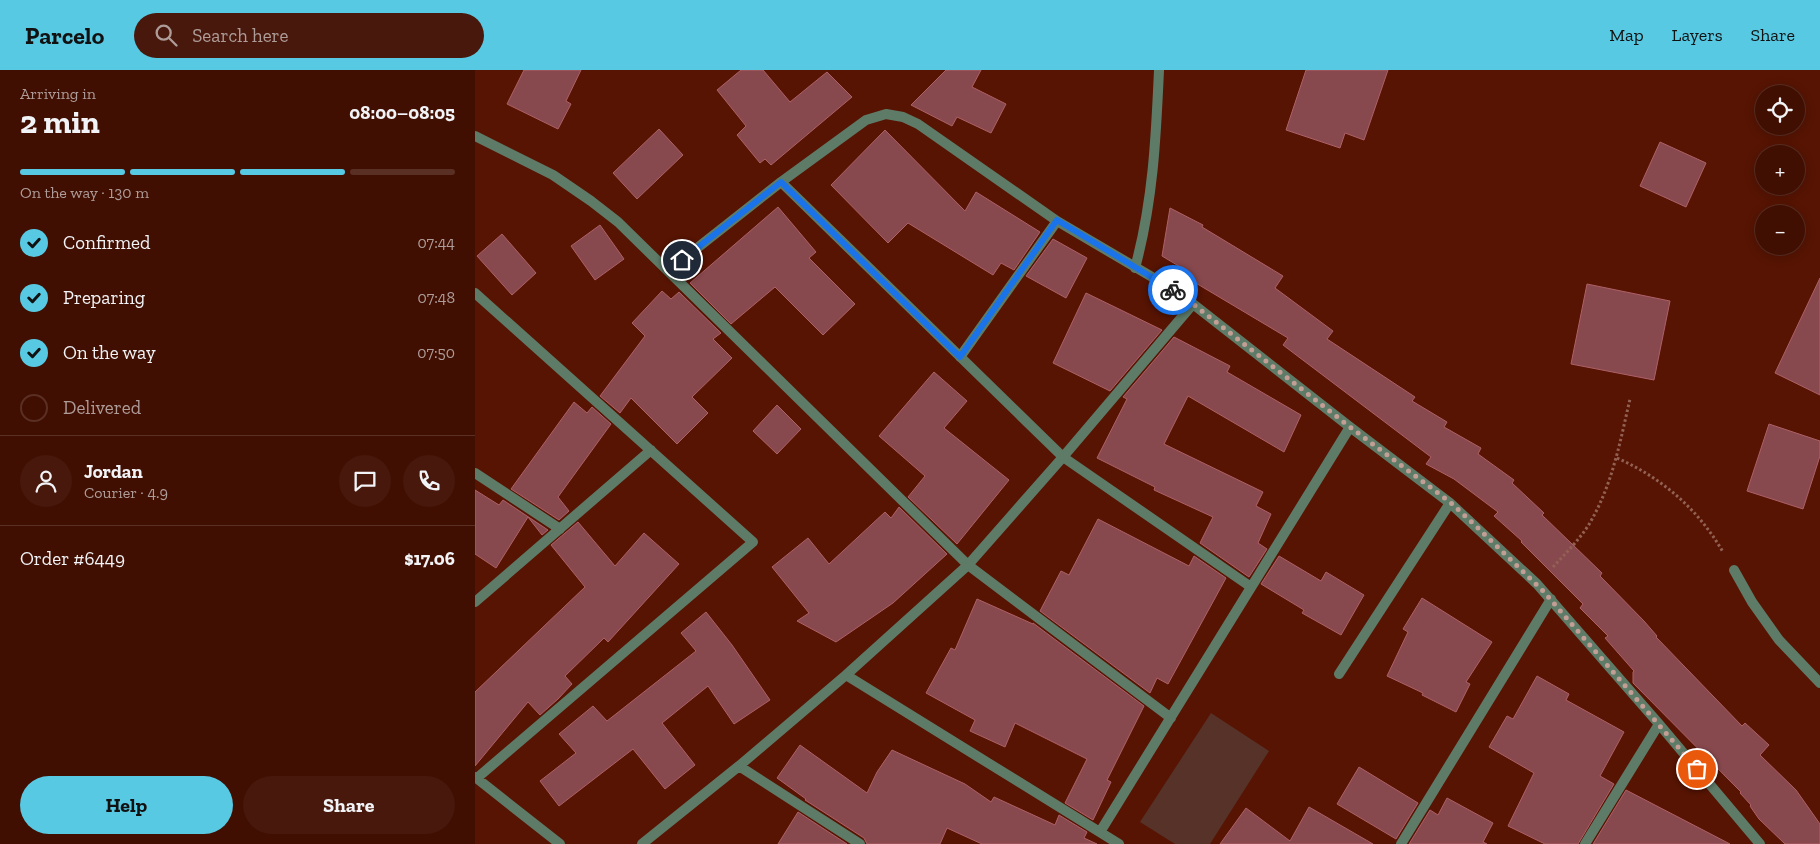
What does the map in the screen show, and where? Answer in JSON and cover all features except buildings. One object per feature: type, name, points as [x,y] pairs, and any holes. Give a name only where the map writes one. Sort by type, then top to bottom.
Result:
[{"type":"street","points":[[1135,268],[1145,233],[1150,202],[1159,70]]},
{"type":"street","points":[[668,270],[781,182],[866,120],[886,114],[903,117],[918,124],[1057,220],[1164,284],[1193,304],[1350,427],[1450,502],[1551,599],[1759,844]]},
{"type":"street","points":[[475,136],[553,175],[591,200],[618,222],[968,565],[1171,718]]},
{"type":"street","points":[[781,182],[1063,457],[1251,587]]},
{"type":"street","points":[[960,357],[1057,220]]},
{"type":"street","points":[[475,293],[753,542],[476,778],[561,844]]},
{"type":"street","points":[[642,844],[739,766],[846,675],[968,565],[1193,304]]},
{"type":"street","points":[[1100,832],[1350,427]]},
{"type":"street","points":[[475,602],[651,450]]},
{"type":"street","points":[[475,473],[559,529]]},
{"type":"street","points":[[1339,674],[1450,502]]},
{"type":"street","points":[[1734,570],[1752,602],[1779,640],[1820,683]]},
{"type":"street","points":[[1401,844],[1551,599]]},
{"type":"street","points":[[846,675],[1119,844]]},
{"type":"street","points":[[1585,844],[1659,724]]},
{"type":"street","points":[[739,766],[860,844]]},
{"type":"path","points":[[1537,584],[1572,546],[1587,526],[1604,494],[1617,458],[1630,399]]},
{"type":"path","points":[[1617,458],[1639,468],[1666,485],[1692,510],[1716,540],[1734,570]]},
{"type":"shaded area","points":[[1211,713],[1269,751],[1210,844],[1175,844],[1140,822]]},
{"type":"way so far","points":[[1173,290],[1450,502],[1537,584],[1697,769]]},
{"type":"route","points":[[682,260],[781,182],[960,357],[1057,220],[1173,290]]}]
